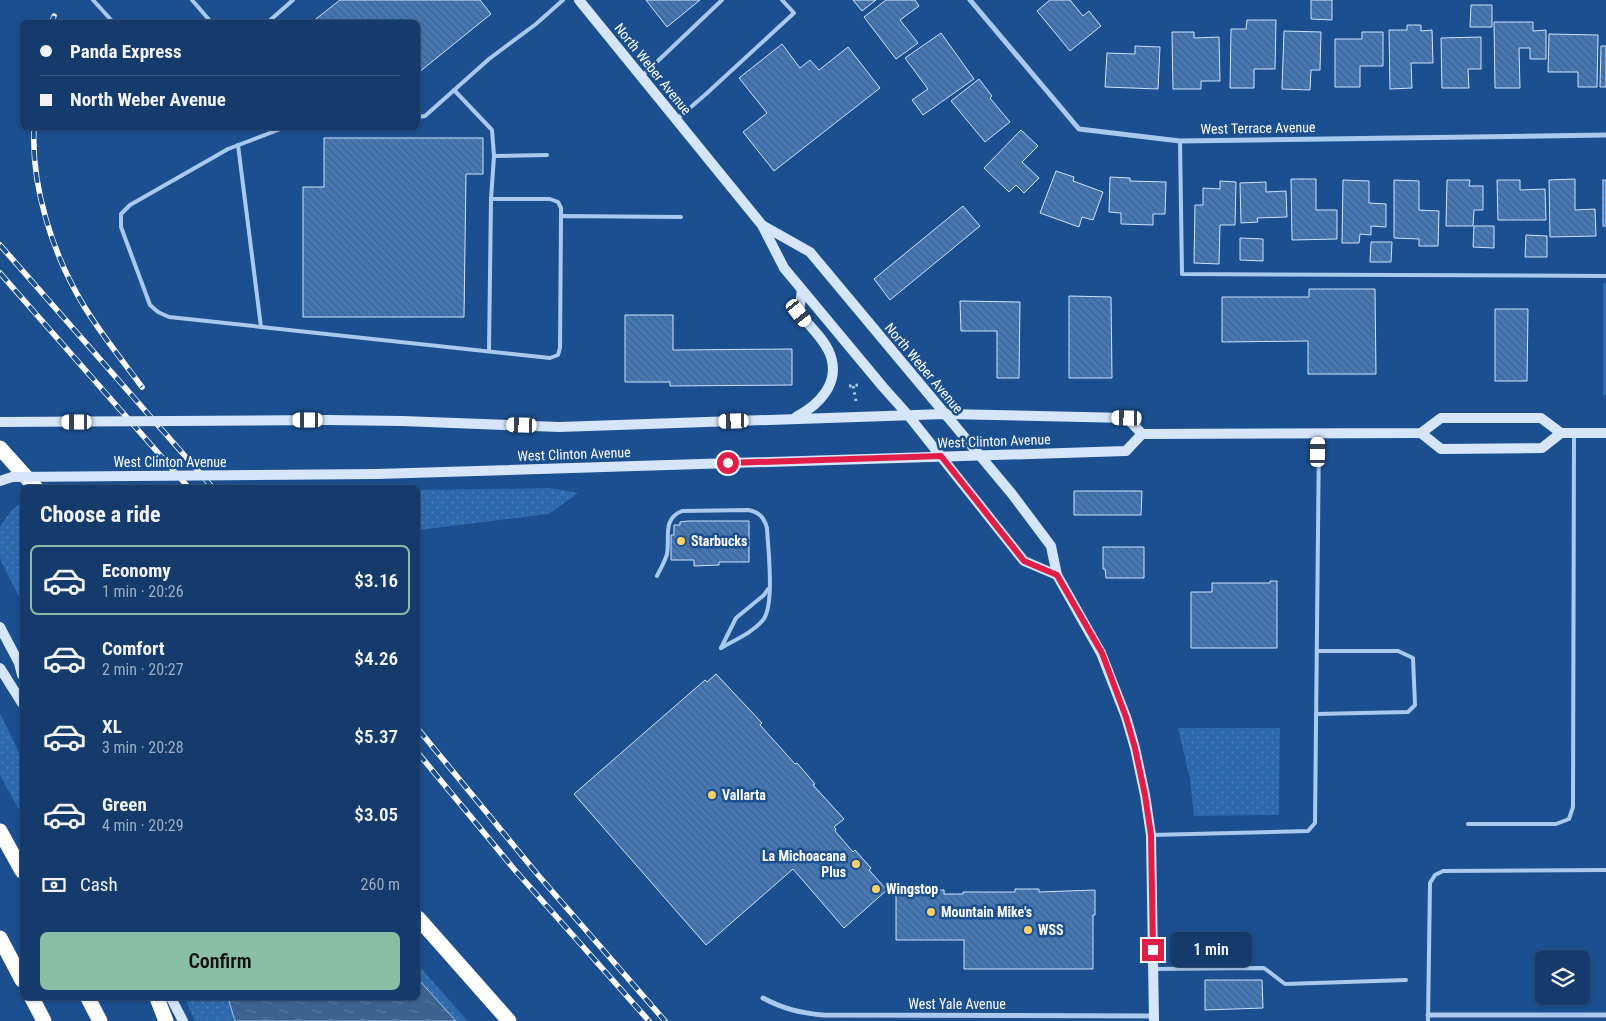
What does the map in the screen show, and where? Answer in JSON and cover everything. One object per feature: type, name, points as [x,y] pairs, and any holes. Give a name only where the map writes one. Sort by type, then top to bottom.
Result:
[{"type":"highway","points":[[0,448],[33,485]]},
{"type":"highway","points":[[0,831],[20,867]]},
{"type":"highway","points":[[420,920],[509,1021]]},
{"type":"highway","points":[[0,938],[20,976]]},
{"type":"highway","points":[[33,1000],[44,1021]]},
{"type":"highway","points":[[89,1000],[100,1021]]},
{"type":"highway","points":[[158,1000],[166,1021]]},
{"type":"main road","name":"North Weber Avenue","points":[[579,0],[762,225],[784,268],[908,415],[1024,561],[1057,575]]},
{"type":"main road","name":"North Weber Avenue","points":[[762,225],[810,252],[1012,494],[1051,546],[1057,575],[1102,653],[1121,702],[1135,748],[1151,835],[1154,1018]]},
{"type":"main road","points":[[792,419],[807,412],[816,404],[827,391],[831,382],[832,367],[830,354],[799,313],[802,290]]},
{"type":"main road","name":"West Clinton Avenue","points":[[0,422],[327,420],[559,426],[945,414],[1127,418],[1142,434],[1126,451],[378,474],[12,477],[0,479]]},
{"type":"main road","points":[[1142,434],[1421,433],[1441,418],[1541,418],[1561,433],[1606,433]]},
{"type":"main road","points":[[1421,433],[1442,449],[1542,448],[1561,433]]},
{"type":"main road","points":[[0,627],[20,667]]},
{"type":"main road","points":[[0,668],[20,700]]},
{"type":"main road","points":[[172,1000],[183,1021]]},
{"type":"street","name":"West Terrace Avenue","points":[[970,0],[1079,129],[1180,141],[1606,134]]},
{"type":"street","name":"West Yale Avenue","points":[[763,998],[793,1011],[823,1015],[1154,1018]]},
{"type":"street","points":[[1428,1018],[1606,1015]]},
{"type":"lane","points":[[93,0],[111,20]]},
{"type":"lane","points":[[192,0],[209,20]]},
{"type":"lane","points":[[270,20],[293,0]]},
{"type":"lane","points":[[420,117],[426,116],[489,60],[536,24],[563,0]]},
{"type":"lane","points":[[642,76],[722,0]]},
{"type":"lane","points":[[677,119],[794,13],[782,0]]},
{"type":"lane","points":[[454,90],[492,130],[494,156],[491,199],[489,351]]},
{"type":"lane","points":[[278,130],[238,145],[130,205],[121,214],[121,227],[150,305],[158,312],[169,316],[550,358],[558,355],[560,348],[561,208],[558,202],[550,200],[491,199]]},
{"type":"lane","points":[[1180,141],[1182,274],[1606,276]]},
{"type":"lane","points":[[238,145],[262,326]]},
{"type":"lane","points":[[494,156],[547,155]]},
{"type":"lane","points":[[561,216],[681,217]]},
{"type":"lane","points":[[1468,824],[1556,824],[1569,819],[1573,807],[1574,433]]},
{"type":"lane","points":[[1151,835],[1308,831],[1315,823],[1319,434]]},
{"type":"lane","points":[[657,576],[667,552],[668,528],[675,514],[682,511],[748,510],[760,515],[765,520],[767,528],[769,583],[768,607],[763,620],[750,631],[721,648],[736,618],[767,592],[769,583]]},
{"type":"lane","points":[[1316,714],[1408,712],[1415,705],[1413,658],[1398,651],[1317,651]]},
{"type":"lane","points":[[1428,1018],[1430,883],[1435,875],[1443,871],[1606,870]]},
{"type":"lane","points":[[1153,969],[1264,968],[1285,984],[1406,980]]},
{"type":"path","points":[[853,386],[856,401]]},
{"type":"shaded area","points":[[1603,283],[1606,283],[1606,395],[1603,395]]},
{"type":"shaded area","points":[[549,488],[578,493],[549,514],[420,530],[420,490]]},
{"type":"shaded area","points":[[20,504],[20,599],[0,559],[0,526],[12,510]]},
{"type":"shaded area","points":[[0,713],[20,755],[20,811],[0,775]]},
{"type":"shaded area","points":[[1178,728],[1280,728],[1279,815],[1194,816],[1190,779]]},
{"type":"shaded area","points":[[420,967],[468,1021],[456,1021],[420,981]]},
{"type":"shaded area","points":[[186,1000],[229,1000],[235,1021],[195,1021]]},
{"type":"water","points":[[420,981],[456,1021],[235,1021],[229,1000],[420,1000]]},
{"type":"building","points":[[340,0],[480,0],[491,14],[420,71],[420,20],[315,20]]},
{"type":"building","points":[[646,0],[700,0],[667,27]]},
{"type":"building","points":[[853,0],[876,0],[862,11]]},
{"type":"building","points":[[886,0],[915,0],[919,6],[900,20],[918,43],[896,59],[864,17]]},
{"type":"building","points":[[1050,0],[1070,0],[1083,16],[1089,11],[1101,26],[1070,51],[1037,11]]},
{"type":"building","points":[[1311,0],[1332,0],[1332,20],[1311,19]]},
{"type":"building","points":[[1471,5],[1492,5],[1492,27],[1470,27]]},
{"type":"building","points":[[1247,20],[1276,20],[1275,69],[1254,69],[1254,88],[1230,88],[1231,29],[1246,29]]},
{"type":"building","points":[[1494,22],[1533,22],[1533,31],[1546,30],[1546,59],[1530,59],[1530,48],[1519,48],[1520,88],[1495,88]]},
{"type":"building","points":[[1407,25],[1421,25],[1421,31],[1432,30],[1433,63],[1411,63],[1412,88],[1390,89],[1389,30],[1407,30]]},
{"type":"building","points":[[1284,31],[1321,32],[1320,70],[1311,70],[1310,90],[1282,89]]},
{"type":"building","points":[[1172,32],[1194,32],[1194,38],[1219,37],[1220,81],[1201,81],[1201,89],[1173,89]]},
{"type":"building","points":[[1362,32],[1383,32],[1383,66],[1360,66],[1360,87],[1335,87],[1335,39],[1362,39]]},
{"type":"building","points":[[941,33],[974,79],[923,115],[912,100],[928,89],[905,58]]},
{"type":"building","points":[[1549,34],[1598,35],[1597,87],[1578,87],[1578,72],[1548,72]]},
{"type":"building","points":[[1481,37],[1481,69],[1468,69],[1469,88],[1442,88],[1441,38]]},
{"type":"building","points":[[782,44],[800,68],[810,60],[819,70],[848,47],[880,88],[774,171],[743,132],[767,113],[739,78]]},
{"type":"building","points":[[1135,46],[1160,47],[1158,89],[1105,87],[1107,53],[1135,54]]},
{"type":"building","points":[[1601,46],[1606,46],[1606,87],[1600,87]]},
{"type":"building","points":[[979,79],[992,96],[990,98],[1010,122],[985,142],[951,101]]},
{"type":"building","points":[[1021,130],[1038,146],[1022,162],[1039,178],[1024,193],[1016,185],[1009,192],[984,168]]},
{"type":"building","points":[[324,138],[483,138],[483,174],[466,174],[464,317],[303,317],[303,187],[324,187]]},
{"type":"building","points":[[1056,171],[1074,177],[1073,181],[1103,192],[1093,220],[1082,217],[1079,227],[1040,213]]},
{"type":"building","points":[[1110,177],[1130,178],[1130,181],[1166,182],[1165,214],[1153,214],[1153,225],[1121,224],[1121,213],[1109,212]]},
{"type":"building","points":[[1291,179],[1316,179],[1316,210],[1337,210],[1337,239],[1292,240]]},
{"type":"building","points":[[1575,179],[1575,210],[1595,209],[1596,236],[1550,237],[1549,180]]},
{"type":"building","points":[[1343,180],[1369,181],[1369,203],[1386,204],[1386,227],[1371,226],[1371,235],[1360,234],[1359,243],[1342,243]]},
{"type":"building","points":[[1394,180],[1419,181],[1419,210],[1439,211],[1438,246],[1419,246],[1419,239],[1394,238]]},
{"type":"building","points":[[1447,180],[1470,180],[1469,186],[1483,186],[1483,210],[1474,210],[1473,226],[1446,226]]},
{"type":"building","points":[[1497,180],[1520,180],[1520,190],[1545,189],[1546,220],[1498,220]]},
{"type":"building","points":[[1603,180],[1606,180],[1606,226],[1603,226]]},
{"type":"building","points":[[1220,181],[1236,182],[1235,225],[1220,225],[1219,264],[1194,263],[1195,205],[1203,205],[1203,188],[1220,189]]},
{"type":"building","points":[[1266,182],[1266,192],[1286,191],[1287,217],[1257,218],[1258,222],[1241,223],[1240,183]]},
{"type":"building","points":[[963,206],[980,226],[890,300],[874,279]]},
{"type":"building","points":[[1474,226],[1494,226],[1494,248],[1473,247]]},
{"type":"building","points":[[1526,235],[1547,236],[1547,257],[1525,257]]},
{"type":"building","points":[[1240,238],[1263,239],[1263,261],[1240,260]]},
{"type":"building","points":[[1371,242],[1392,242],[1391,262],[1370,262]]},
{"type":"building","points":[[1309,289],[1375,289],[1376,374],[1308,374],[1308,341],[1222,342],[1222,297],[1309,297]]},
{"type":"building","points":[[1069,296],[1111,297],[1112,378],[1069,378]]},
{"type":"building","points":[[960,301],[1020,302],[1019,378],[997,378],[997,331],[961,331]]},
{"type":"building","points":[[1495,309],[1528,309],[1527,381],[1495,381]]},
{"type":"building","points":[[625,315],[673,315],[673,350],[792,349],[792,385],[670,386],[670,382],[625,382]]},
{"type":"building","points":[[1074,491],[1142,491],[1141,515],[1074,515]]},
{"type":"building","points":[[749,521],[749,562],[719,562],[719,565],[694,566],[694,560],[671,560],[671,535],[674,535],[674,525],[680,525],[680,522]]},
{"type":"building","points":[[1103,547],[1144,547],[1144,578],[1106,578],[1105,569],[1103,569]]},
{"type":"building","points":[[1270,581],[1277,581],[1277,648],[1191,648],[1191,592],[1212,592],[1212,583],[1270,583]]},
{"type":"building","points":[[716,674],[762,723],[760,725],[795,764],[797,763],[815,784],[813,785],[844,819],[834,827],[835,831],[853,852],[855,850],[871,868],[869,870],[887,890],[844,928],[793,869],[706,945],[574,794],[705,680],[707,682]]},
{"type":"building","points":[[1015,889],[1039,889],[1039,892],[1095,890],[1093,969],[964,969],[964,940],[896,940],[896,894],[918,894],[918,890],[944,890],[944,894],[963,894],[963,892],[1015,892]]},
{"type":"building","points":[[1205,980],[1262,980],[1263,1008],[1205,1010]]},
{"type":"railway","points":[[53,20],[54,16]]},
{"type":"railway","points":[[34,130],[36,174],[40,197],[46,220],[63,265],[84,306],[142,387]]},
{"type":"railway","points":[[0,245],[210,485]]},
{"type":"railway","points":[[0,273],[186,485]]},
{"type":"railway","points":[[420,731],[538,875],[665,1021]]},
{"type":"railway","points":[[420,755],[514,869],[649,1021]]},
{"type":"place","name":"Starbucks","points":[[681,541]]},
{"type":"place","name":"Vallarta","points":[[712,795]]},
{"type":"place","name":"La Michoacana Plus","points":[[856,864]]},
{"type":"place","name":"Wingstop","points":[[876,889]]},
{"type":"place","name":"Mountain Mike's","points":[[931,912]]},
{"type":"place","name":"WSS","points":[[1028,930]]},
{"type":"route","points":[[728,463],[941,456],[1024,561],[1057,575],[1102,653],[1116,687],[1135,748],[1151,835],[1153,950]]}]
